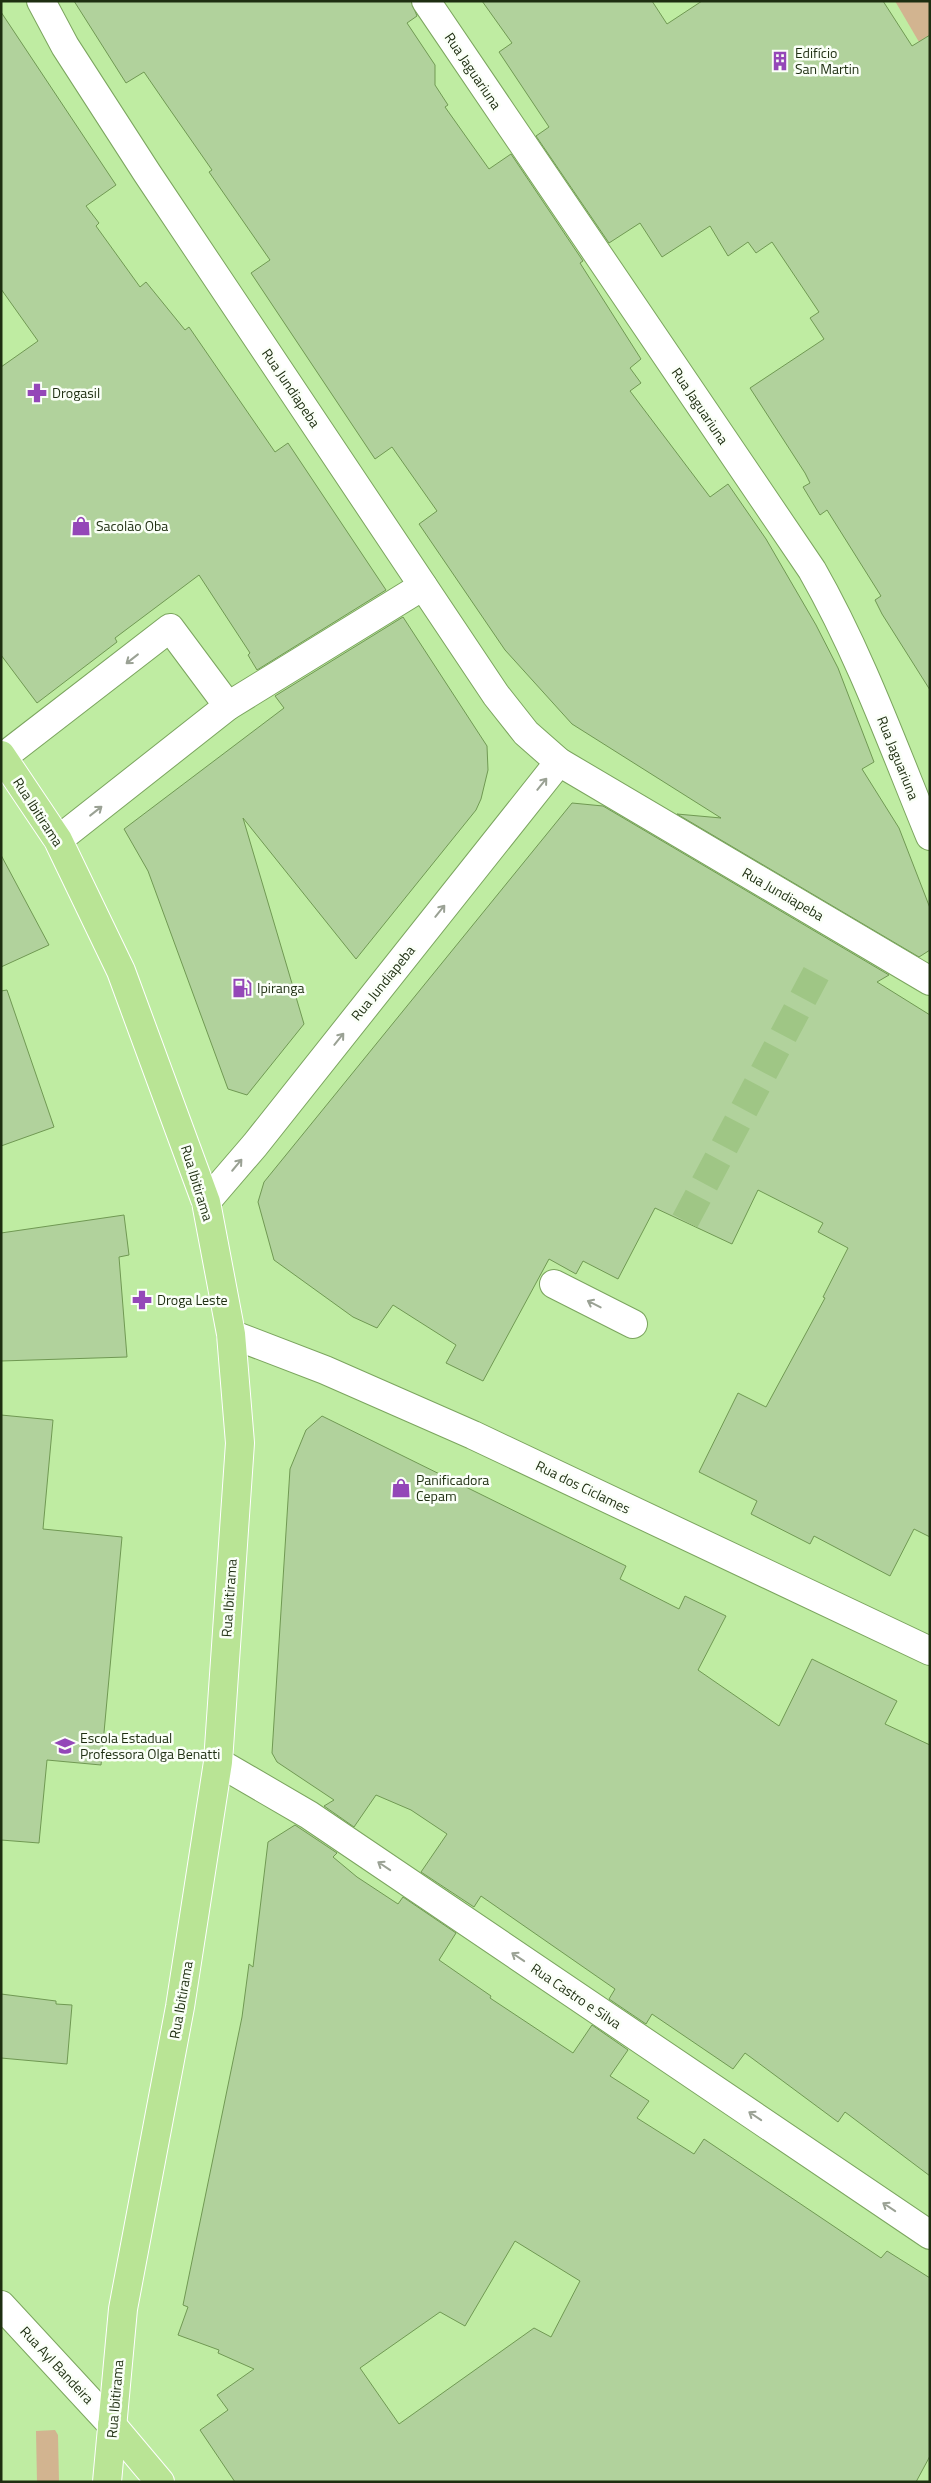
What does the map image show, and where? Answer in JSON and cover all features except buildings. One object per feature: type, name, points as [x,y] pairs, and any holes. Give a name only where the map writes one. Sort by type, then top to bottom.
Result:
[{"type":"main road","name":"Rua Ibitirama","points":[[2,756],[58,840],[121,971],[206,1202],[231,1334],[240,1442],[218,1762],[180,2007],[123,2309],[107,2482]]},
{"type":"main road","points":[[112,2425],[160,2482]]},
{"type":"street","name":"Rua Jundiapeba","points":[[41,1],[65,46],[147,173],[422,586],[496,695],[526,732],[559,762],[930,981]]},
{"type":"street","name":"Rua Jaguariuna","points":[[426,1],[812,570],[837,614],[861,665],[930,836]]},
{"type":"street","points":[[58,840],[228,706],[422,586]]},
{"type":"street","points":[[2,756],[170,628],[228,706]]},
{"type":"street","name":"Rua Jundiapeba","points":[[206,1202],[261,1137],[559,762]]},
{"type":"street","points":[[554,1284],[633,1324]]},
{"type":"street","name":"Rua dos Ciclames","points":[[231,1334],[326,1370],[474,1435],[930,1651]]},
{"type":"street","name":"Rua Castro e Silva","points":[[218,1762],[309,1816],[930,2234]]},
{"type":"street","name":"Rua Ayl Bandeira","points":[[1,2305],[112,2425]]},
{"type":"shaded area","points":[[895,1],[930,1],[930,35],[919,42]]},
{"type":"shaded area","points":[[55,2430],[58,2435],[59,2482],[37,2482],[36,2431]]},
{"type":"tunnel","points":[[685,1221],[818,970]]},
{"type":"place","name":"Edifício San Martin","points":[[780,61]]},
{"type":"place","name":"Drogasil","points":[[37,393]]},
{"type":"place","name":"Sacolão Oba","points":[[81,526]]},
{"type":"place","name":"Ipiranga","points":[[242,988]]},
{"type":"place","name":"Droga Leste","points":[[142,1300]]},
{"type":"place","name":"Panificadora Cepam","points":[[401,1488]]},
{"type":"place","name":"Escola Estadual Professora Olga Benatti","points":[[65,1746]]}]
